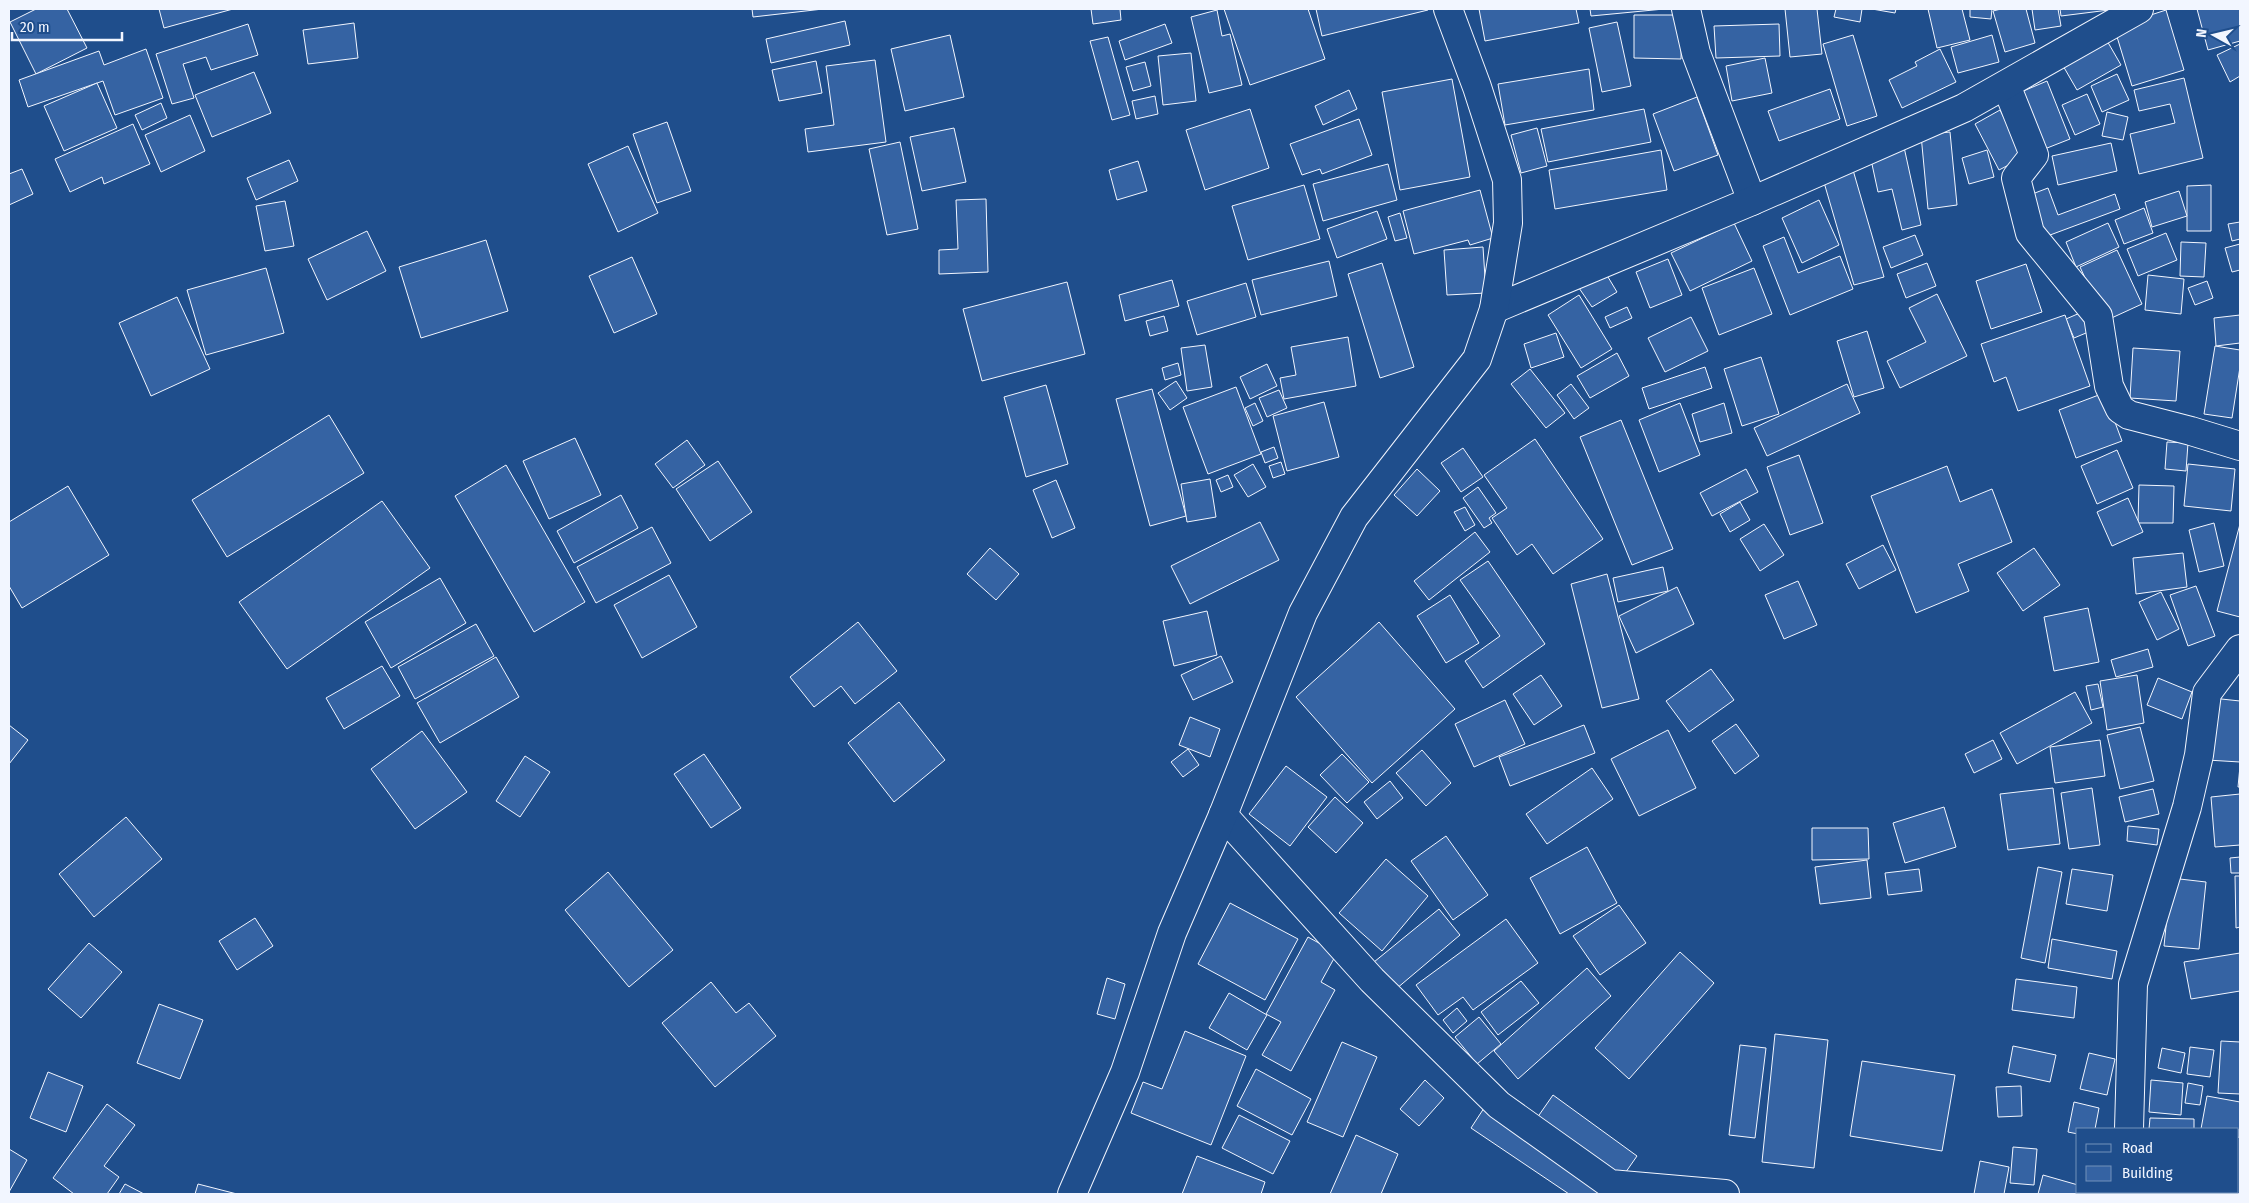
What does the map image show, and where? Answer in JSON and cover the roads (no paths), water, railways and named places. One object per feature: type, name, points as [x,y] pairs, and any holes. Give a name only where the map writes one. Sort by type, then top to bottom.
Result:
[{"type":"street","points":[[1072,1194],[1125,1072],[1172,933],[1223,815],[1303,613],[1354,517],[1477,359],[1494,309],[1508,223],[1507,180],[1477,87],[1448,9]]},
{"type":"street","points":[[1686,9],[1696,53],[1752,201]]},
{"type":"street","points":[[1494,309],[1752,201],[1955,112],[2139,9]]},
{"type":"street","points":[[2006,85],[2034,155],[2016,178],[2030,233],[2098,316],[2109,386],[2120,409],[2129,415],[2240,446]]},
{"type":"street","points":[[2129,1128],[2134,984],[2187,807],[2199,755],[2207,692],[2240,649]]},
{"type":"street","points":[[1223,815],[1372,980],[1499,1105],[1610,1184],[1725,1194]]}]
